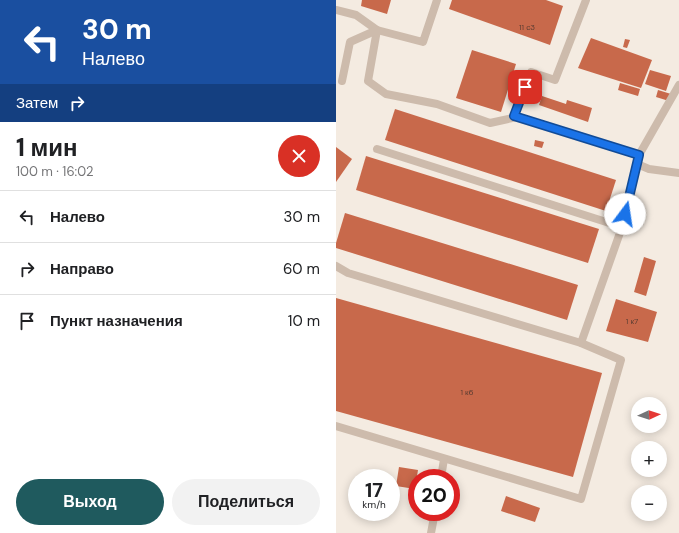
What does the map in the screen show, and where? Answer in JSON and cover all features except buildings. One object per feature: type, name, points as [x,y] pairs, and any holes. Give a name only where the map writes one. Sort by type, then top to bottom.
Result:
[{"type":"lane","points":[[336,10],[356,15],[377,30],[423,42],[437,0]]},
{"type":"lane","points":[[517,117],[514,116],[531,72],[555,80],[586,0]]},
{"type":"lane","points":[[342,82],[350,42],[377,30]]},
{"type":"lane","points":[[377,30],[368,82],[386,94],[437,104],[490,123],[517,117],[639,155]]},
{"type":"lane","points":[[581,343],[622,226],[639,155],[679,86]]},
{"type":"lane","points":[[377,149],[622,226]]},
{"type":"lane","points":[[637,164],[649,169],[679,173]]},
{"type":"lane","points":[[336,266],[348,273],[581,343],[621,360],[581,500],[336,426]]},
{"type":"lane","points":[[442,469],[444,458]]},
{"type":"lane","points":[[431,533],[433,521]]},
{"type":"route","points":[[525,87],[514,116],[639,155],[625,214]]}]
